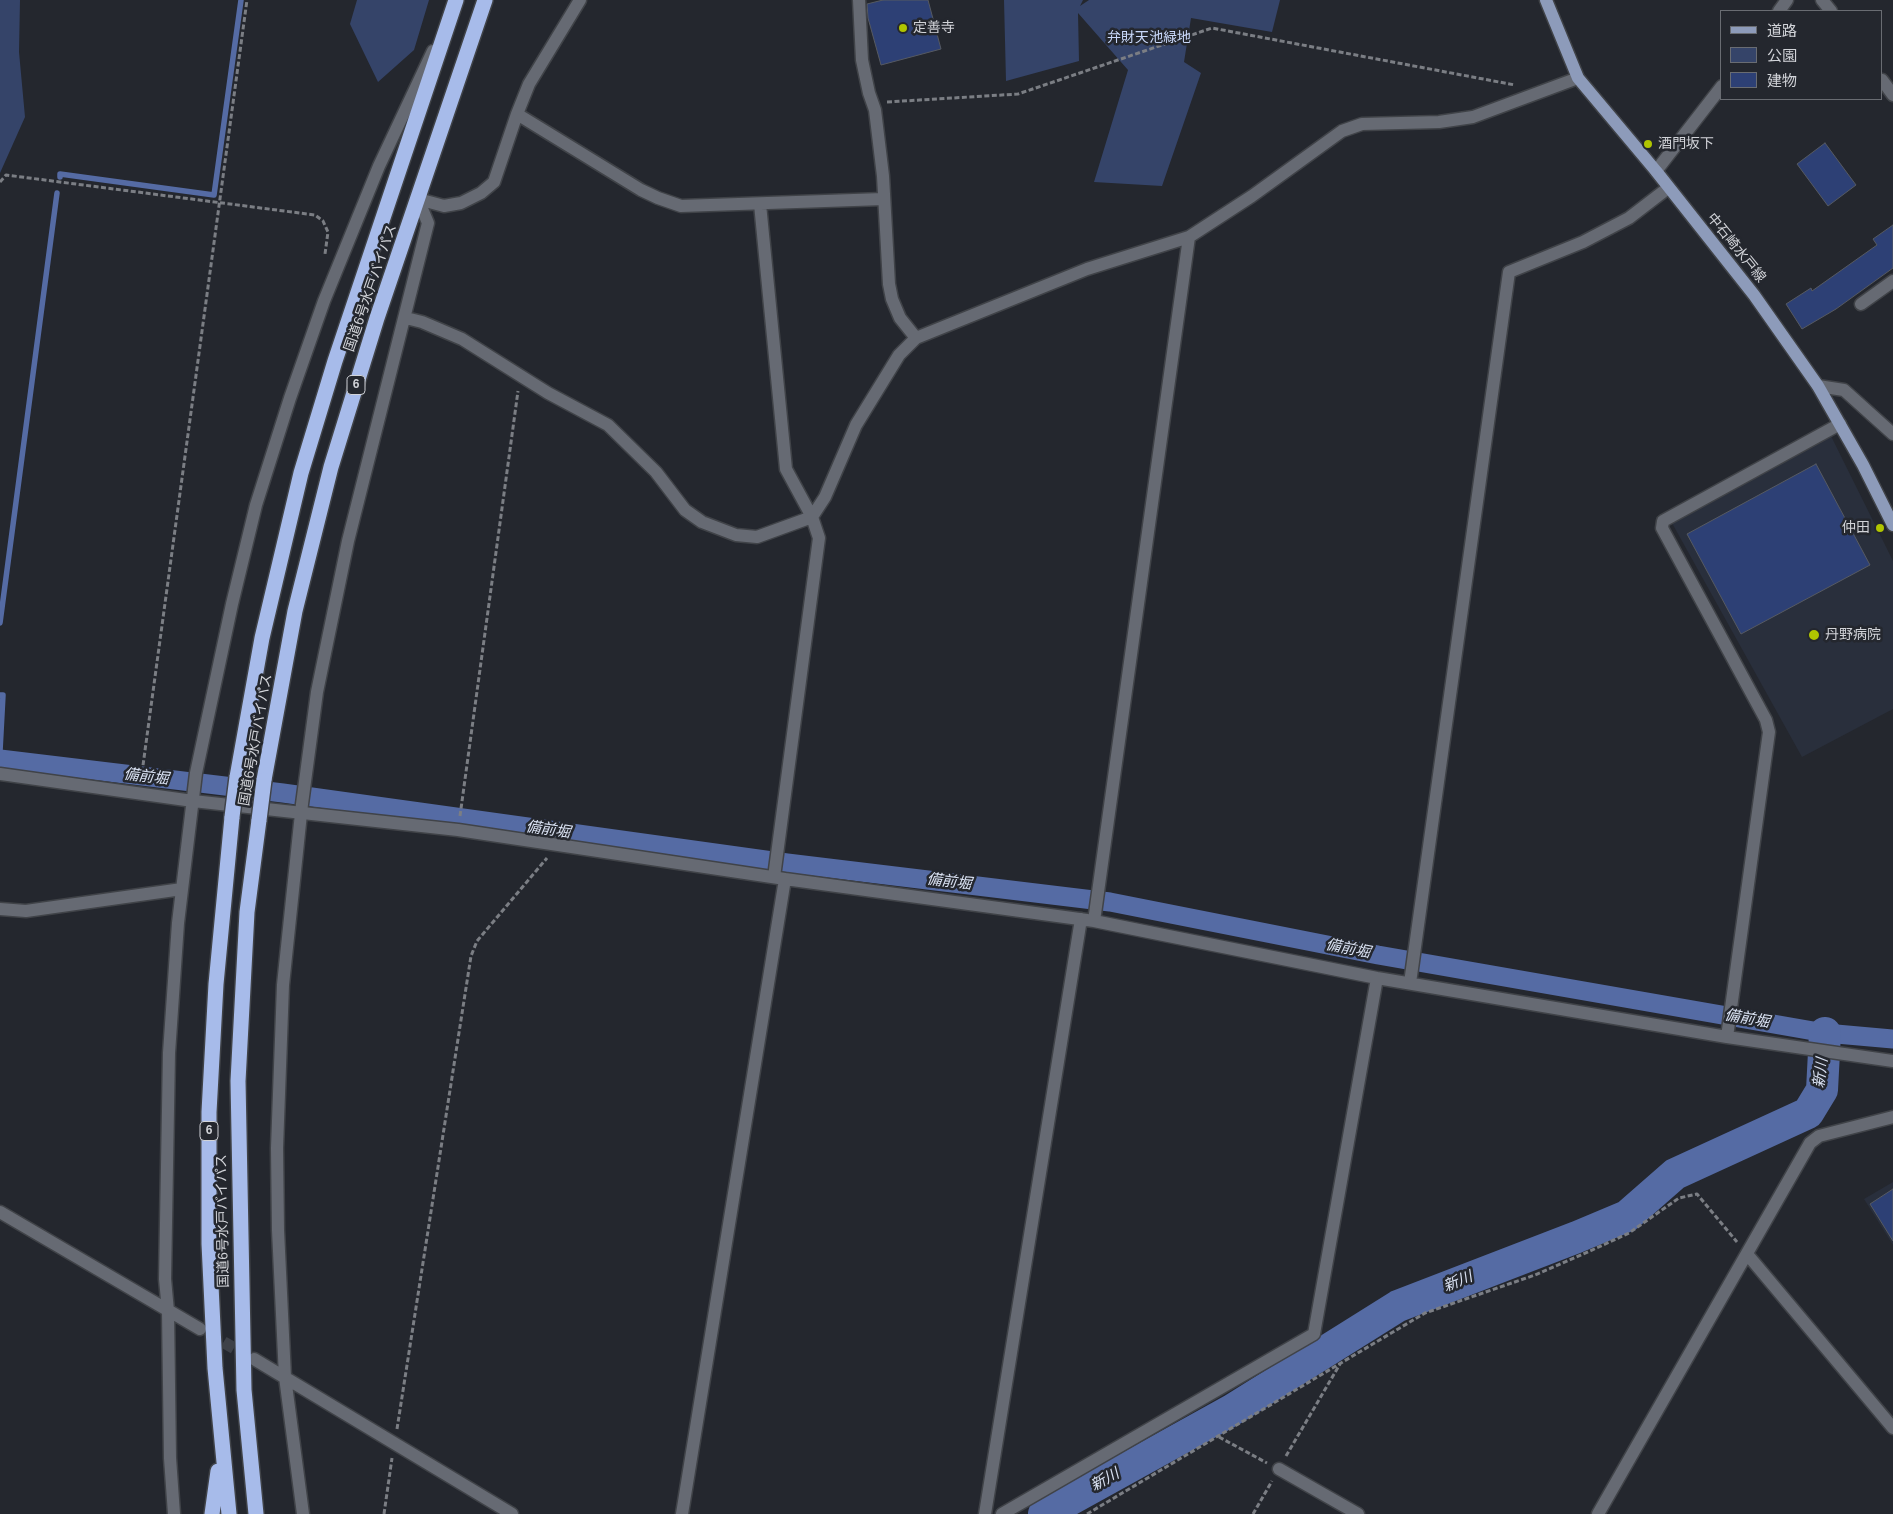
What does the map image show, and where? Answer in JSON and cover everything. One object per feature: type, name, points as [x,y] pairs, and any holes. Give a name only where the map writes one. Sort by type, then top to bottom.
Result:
[{"type":"highway","name":"国道6号水戸バイパス","points":[[229,1514],[215,1368],[209,1244],[209,1112],[216,984],[237,777],[262,638],[301,473],[338,352],[456,0]]},
{"type":"highway","name":"国道6号水戸バイパス","points":[[256,1514],[244,1390],[238,1081],[248,912],[264,780],[295,611],[332,467],[377,318],[485,0]]},
{"type":"highway","points":[[244,1390],[265,1514]]},
{"type":"highway","points":[[212,1514],[222,1447]]},
{"type":"main road","name":"中石崎水戸線","points":[[1546,0],[1578,78],[1656,171],[1754,295],[1818,386],[1893,525]]},
{"type":"street","points":[[418,199],[444,206],[461,203],[481,193],[494,182],[529,84],[580,0]]},
{"type":"street","points":[[859,0],[862,60],[873,103],[883,176],[888,284],[900,318],[916,338]]},
{"type":"street","points":[[1780,10],[1788,0]]},
{"type":"street","points":[[1822,0],[1830,10]]},
{"type":"street","points":[[174,1514],[170,1458],[168,1311],[165,1278],[169,1053],[182,889],[196,774],[232,604],[256,505],[290,398],[324,301],[379,166],[449,20]]},
{"type":"street","points":[[406,318],[422,322],[462,339],[520,376],[608,425],[656,472],[685,510],[702,522],[736,535],[757,537],[812,517],[825,497],[856,424],[899,355],[916,338],[1087,269],[1189,237],[1252,196],[1342,130],[1362,124],[1439,122],[1473,117],[1578,78]]},
{"type":"street","points":[[1883,81],[1893,95]]},
{"type":"street","points":[[1656,171],[1720,89]]},
{"type":"street","points":[[517,114],[658,198],[681,206],[883,199]]},
{"type":"street","points":[[1410,979],[1509,272],[1583,242],[1621,222],[1668,188]]},
{"type":"street","points":[[303,1514],[285,1377],[277,1148],[283,985],[301,809],[317,692],[338,584],[428,224],[418,199]]},
{"type":"street","points":[[682,1514],[778,876],[779,853],[819,538],[812,517],[786,469],[760,204]]},
{"type":"street","points":[[1095,916],[1189,237]]},
{"type":"street","points":[[1861,304],[1893,281]]},
{"type":"street","points":[[1818,386],[1844,390],[1893,434]]},
{"type":"street","points":[[1728,1031],[1770,732],[1766,720],[1662,528],[1662,521],[1840,424]]},
{"type":"street","points":[[0,774],[301,809],[458,830],[557,846],[1080,919],[1095,916],[1377,978],[1410,979],[1728,1031],[1813,1050],[1893,1061]]},
{"type":"street","points":[[0,910],[26,911],[182,889]]},
{"type":"street","points":[[985,1514],[1080,919]]},
{"type":"street","points":[[1002,1514],[1314,1334],[1377,978]]},
{"type":"street","points":[[1598,1514],[1815,1138],[1893,1117]]},
{"type":"street","points":[[0,1212],[200,1329]]},
{"type":"street","points":[[1747,1254],[1893,1428]]},
{"type":"street","points":[[254,1360],[512,1514]]},
{"type":"street","points":[[1279,1469],[1358,1514]]},
{"type":"path","points":[[140,784],[247,0]]},
{"type":"path","points":[[873,103],[1018,94],[1212,28],[1542,91]]},
{"type":"path","points":[[0,182],[6,175],[315,215],[323,221],[328,232],[324,261]]},
{"type":"path","points":[[461,808],[520,376]]},
{"type":"path","points":[[384,1514],[471,956],[478,941],[557,846]]},
{"type":"path","points":[[1087,1514],[1425,1313],[1535,1275],[1629,1233],[1679,1198],[1697,1194],[1747,1254]]},
{"type":"path","points":[[1253,1514],[1340,1364]]},
{"type":"path","points":[[1219,1437],[1279,1469]]},
{"type":"shaded area","name":"丹野病院","points":[[1831,436],[1893,561],[1893,709],[1802,757],[1672,523]]},
{"type":"shaded area","points":[[1893,1182],[1893,1245],[1864,1199]]},
{"type":"green space","points":[[0,0],[20,0],[19,52],[25,117],[0,173]]},
{"type":"green space","points":[[357,0],[429,0],[414,50],[378,82],[350,24]]},
{"type":"green space","name":"弁財天池緑地","points":[[1004,0],[1083,0],[1080,6],[1089,0],[1280,0],[1272,32],[1191,18],[1184,62],[1201,73],[1162,186],[1094,182],[1128,70],[1078,13],[1079,61],[1006,81]]},
{"type":"building","name":"定善寺","points":[[883,0],[928,0],[941,49],[881,65],[868,18],[867,4]]},
{"type":"building","points":[[1825,143],[1856,185],[1828,206],[1797,164]]},
{"type":"building","points":[[1893,225],[1893,268],[1836,309],[1802,329],[1786,304],[1811,288],[1812,291],[1877,245],[1873,239]]},
{"type":"building","points":[[1816,464],[1870,565],[1741,634],[1687,534]]},
{"type":"building","points":[[1893,1189],[1893,1241],[1870,1204]]},
{"type":"waterway","points":[[60,177],[60,174],[214,195],[241,0]]},
{"type":"waterway","points":[[0,623],[57,193]]},
{"type":"waterway","points":[[0,695],[3,695],[0,751]]},
{"type":"waterway","name":"備前堀","points":[[0,759],[283,793],[787,863],[1110,902],[1378,955],[1825,1033],[1893,1039]]},
{"type":"waterway","name":"新川","points":[[1044,1514],[1232,1410],[1398,1306],[1627,1216],[1675,1174],[1808,1113],[1822,1090],[1825,1033]]},
{"type":"tunnel","points":[[208,1333],[249,1357]]},
{"type":"place","name":"定善寺","points":[[903,28]]},
{"type":"place","name":"酒門坂下","points":[[1648,144]]},
{"type":"place","name":"仲田","points":[[1880,528]]},
{"type":"place","name":"丹野病院","points":[[1814,635]]}]
